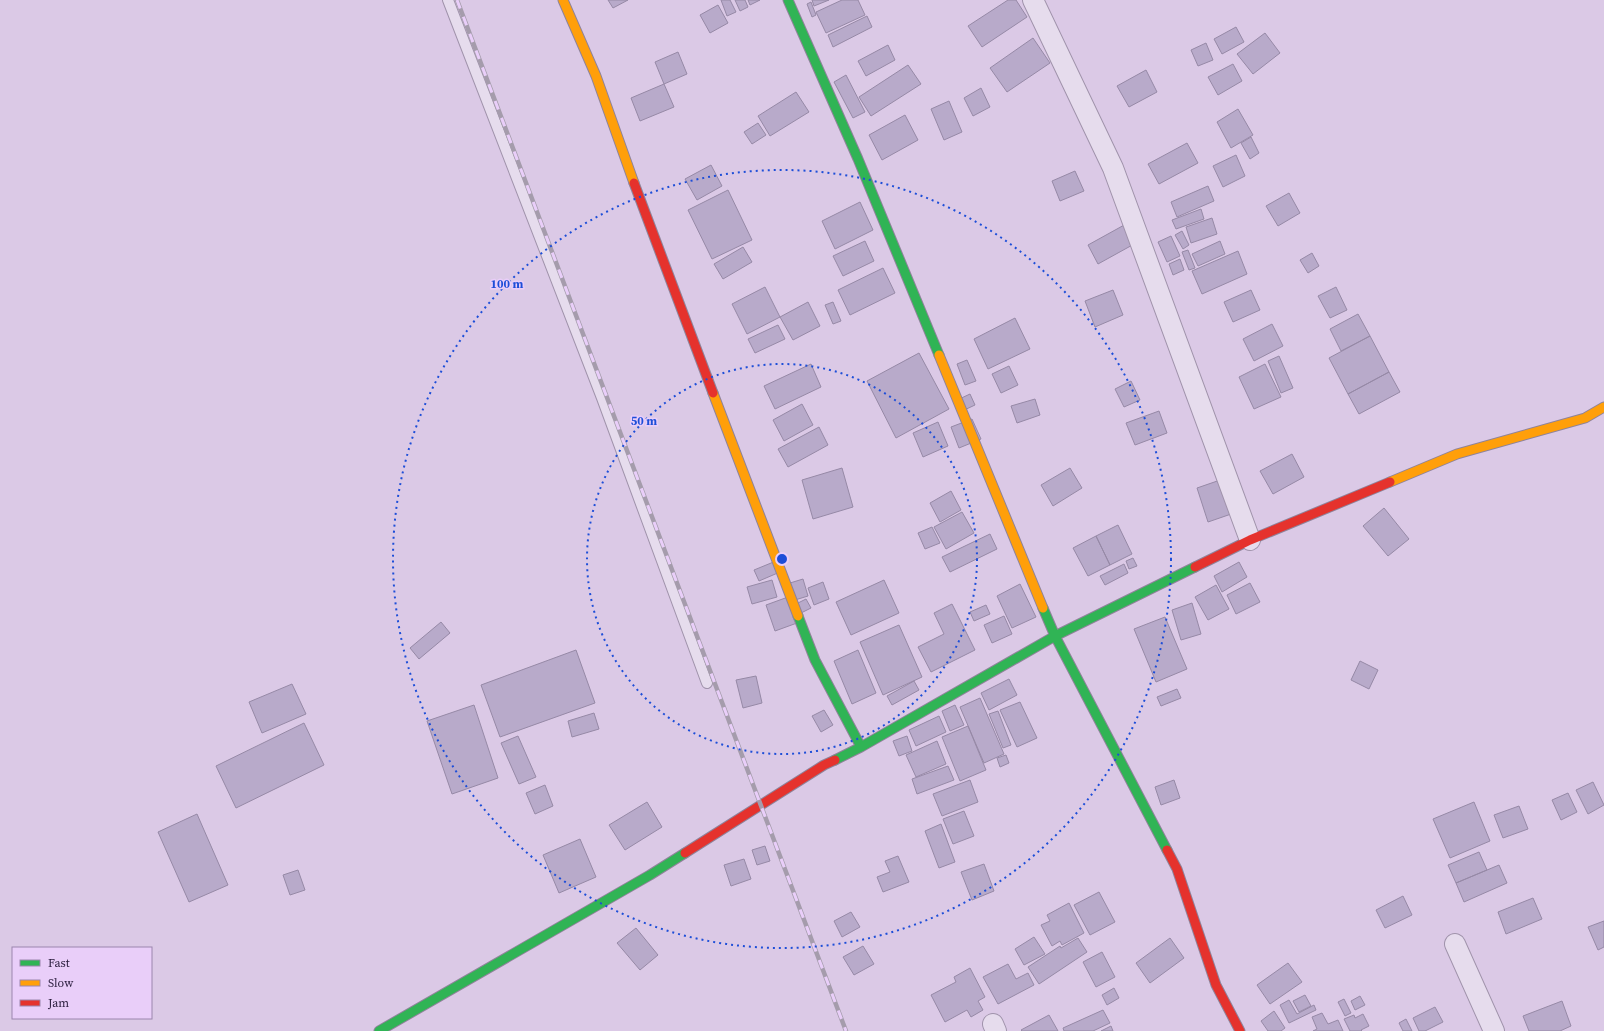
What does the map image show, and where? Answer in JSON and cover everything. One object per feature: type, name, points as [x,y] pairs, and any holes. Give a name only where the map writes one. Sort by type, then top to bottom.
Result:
[{"type":"street","points":[[563,0],[596,76],[649,225],[815,660],[861,747]]},
{"type":"street","points":[[788,0],[858,159],[1055,636],[1177,869],[1216,985],[1240,1031]]},
{"type":"street","points":[[1033,0],[1113,168],[1250,540]]},
{"type":"street","points":[[388,1028],[650,875],[824,765],[861,747],[1055,636],[1250,540],[1457,454],[1585,418],[1604,407]]},
{"type":"street","points":[[1455,944],[1494,1031]]},
{"type":"lane","points":[[448,0],[602,398],[707,683]]},
{"type":"building","points":[[608,0],[628,0],[613,8]]},
{"type":"building","points":[[721,0],[730,0],[736,12],[727,16]]},
{"type":"building","points":[[735,0],[745,0],[748,7],[740,11]]},
{"type":"building","points":[[748,0],[760,0],[750,5]]},
{"type":"building","points":[[812,0],[829,0],[814,6]]},
{"type":"building","points":[[842,0],[858,0],[865,15],[826,33],[816,12]]},
{"type":"building","points":[[1008,0],[1016,0],[1027,17],[982,47],[968,26]]},
{"type":"building","points":[[811,2],[816,15],[812,17],[807,4]]},
{"type":"building","points":[[718,5],[728,23],[710,33],[700,15]]},
{"type":"building","points":[[867,16],[872,27],[833,47],[828,35]]},
{"type":"building","points":[[1236,27],[1244,42],[1222,54],[1214,39]]},
{"type":"building","points":[[1265,33],[1280,53],[1253,74],[1237,54]]},
{"type":"building","points":[[1033,38],[1050,63],[1007,92],[990,68]]},
{"type":"building","points":[[1206,43],[1213,60],[1198,66],[1191,50]]},
{"type":"building","points":[[888,45],[895,60],[866,76],[858,61]]},
{"type":"building","points":[[678,52],[687,74],[664,84],[655,62]]},
{"type":"building","points":[[1233,64],[1242,81],[1218,95],[1208,77]]},
{"type":"building","points":[[908,65],[921,84],[871,116],[859,97]]},
{"type":"building","points":[[1146,70],[1157,92],[1129,107],[1117,86]]},
{"type":"building","points":[[846,75],[865,112],[853,118],[834,82]]},
{"type":"building","points":[[664,84],[674,107],[640,121],[631,98]]},
{"type":"building","points":[[981,88],[990,107],[973,116],[964,98]]},
{"type":"building","points":[[796,92],[809,112],[770,136],[758,116]]},
{"type":"building","points":[[949,101],[962,132],[944,140],[931,109]]},
{"type":"building","points":[[1238,109],[1253,135],[1231,148],[1217,122]]},
{"type":"building","points":[[905,115],[918,140],[882,160],[869,135]]},
{"type":"building","points":[[758,123],[766,135],[752,144],[744,132]]},
{"type":"building","points":[[1251,137],[1259,153],[1250,159],[1241,143]]},
{"type":"building","points":[[1187,143],[1198,163],[1159,184],[1148,164]]},
{"type":"building","points":[[1236,155],[1245,176],[1223,187],[1213,166]]},
{"type":"building","points":[[711,165],[722,186],[697,200],[685,179]]},
{"type":"building","points":[[1075,171],[1084,191],[1060,201],[1052,181]]},
{"type":"building","points":[[1208,186],[1214,201],[1177,217],[1171,202]]},
{"type":"building","points":[[728,190],[752,240],[712,259],[688,210]]},
{"type":"building","points":[[1289,193],[1300,213],[1278,226],[1266,206]]},
{"type":"building","points":[[860,202],[873,230],[835,249],[822,221]]},
{"type":"building","points":[[1201,209],[1204,219],[1176,229],[1172,220]]},
{"type":"building","points":[[1212,218],[1217,234],[1191,243],[1186,227]]},
{"type":"building","points":[[1126,224],[1136,243],[1098,264],[1088,245]]},
{"type":"building","points":[[1182,231],[1189,245],[1183,249],[1175,235]]},
{"type":"building","points":[[1171,236],[1180,256],[1167,262],[1158,242]]},
{"type":"building","points":[[865,241],[874,261],[843,276],[833,256]]},
{"type":"building","points":[[1220,241],[1225,254],[1198,266],[1192,254]]},
{"type":"building","points":[[743,247],[752,262],[723,279],[714,264]]},
{"type":"building","points":[[1188,250],[1195,268],[1189,270],[1182,252]]},
{"type":"building","points":[[1238,251],[1247,274],[1202,294],[1192,271]]},
{"type":"building","points":[[1312,253],[1319,266],[1308,273],[1300,260]]},
{"type":"building","points":[[1180,259],[1184,270],[1173,275],[1169,264]]},
{"type":"building","points":[[883,268],[895,293],[850,315],[838,290]]},
{"type":"building","points":[[765,287],[780,317],[747,334],[732,304]]},
{"type":"building","points":[[1336,287],[1347,310],[1330,318],[1318,296]]},
{"type":"building","points":[[1113,290],[1123,315],[1095,327],[1085,301]]},
{"type":"building","points":[[1251,290],[1260,310],[1233,322],[1224,302]]},
{"type":"building","points":[[808,302],[820,326],[793,340],[780,317]]},
{"type":"building","points":[[833,302],[841,321],[833,324],[825,305]]},
{"type":"building","points":[[1358,314],[1370,336],[1341,351],[1330,329]]},
{"type":"building","points":[[1015,318],[1030,349],[988,369],[974,339]]},
{"type":"building","points":[[1272,324],[1283,346],[1254,361],[1243,339]]},
{"type":"building","points":[[778,325],[785,339],[755,353],[748,339]]},
{"type":"building","points":[[1370,336],[1389,372],[1348,394],[1329,358]]},
{"type":"building","points":[[919,353],[949,409],[896,438],[867,381]]},
{"type":"building","points":[[1279,356],[1293,388],[1281,393],[1268,361]]},
{"type":"building","points":[[967,360],[976,381],[965,385],[957,364]]},
{"type":"building","points":[[811,364],[821,387],[775,409],[764,386]]},
{"type":"building","points":[[1265,364],[1281,397],[1254,409],[1239,377]]},
{"type":"building","points":[[1009,366],[1018,385],[1001,393],[992,374]]},
{"type":"building","points":[[1389,372],[1400,392],[1359,414],[1348,394]]},
{"type":"building","points":[[1131,381],[1140,400],[1124,407],[1115,389]]},
{"type":"building","points":[[970,394],[975,405],[960,412],[955,401]]},
{"type":"building","points":[[1035,399],[1040,415],[1017,423],[1011,406]]},
{"type":"building","points":[[802,404],[813,425],[784,441],[773,420]]},
{"type":"building","points":[[1159,411],[1167,433],[1135,445],[1126,423]]},
{"type":"building","points":[[972,419],[981,439],[959,448],[951,427]]},
{"type":"building","points":[[938,422],[948,446],[923,457],[913,433]]},
{"type":"building","points":[[819,427],[828,445],[788,467],[778,449]]},
{"type":"building","points":[[1292,454],[1304,477],[1273,494],[1260,471]]},
{"type":"building","points":[[842,468],[853,507],[813,519],[802,480]]},
{"type":"building","points":[[1070,468],[1082,488],[1053,506],[1041,485]]},
{"type":"building","points":[[1226,478],[1237,512],[1208,522],[1197,488]]},
{"type":"building","points":[[951,491],[961,510],[940,522],[930,503]]},
{"type":"building","points":[[1384,508],[1409,539],[1388,556],[1363,526]]},
{"type":"building","points":[[962,512],[974,533],[946,549],[934,527]]},
{"type":"building","points":[[1118,525],[1132,554],[1110,565],[1096,536]]},
{"type":"building","points":[[932,527],[940,543],[925,549],[918,533]]},
{"type":"building","points":[[990,534],[997,549],[950,572],[942,557]]},
{"type":"building","points":[[1096,536],[1110,565],[1088,576],[1073,548]]},
{"type":"building","points":[[1133,558],[1137,566],[1129,569],[1126,561]]},
{"type":"building","points":[[776,561],[780,572],[759,581],[754,570]]},
{"type":"building","points":[[1239,562],[1247,577],[1222,592],[1214,576]]},
{"type":"building","points":[[1124,564],[1128,573],[1105,585],[1100,576]]},
{"type":"building","points":[[803,579],[808,596],[795,600],[790,583]]},
{"type":"building","points":[[772,580],[777,597],[752,604],[747,587]]},
{"type":"building","points":[[884,580],[899,613],[851,635],[836,602]]},
{"type":"building","points":[[823,582],[829,599],[814,605],[808,588]]},
{"type":"building","points":[[1250,583],[1260,602],[1236,614],[1227,595]]},
{"type":"building","points":[[1020,584],[1036,617],[1012,628],[997,596]]},
{"type":"building","points":[[1216,585],[1229,609],[1208,620],[1195,597]]},
{"type":"building","points":[[788,597],[797,623],[775,631],[766,605]]},
{"type":"building","points":[[806,599],[811,608],[801,613],[796,604]]},
{"type":"building","points":[[1192,603],[1201,634],[1181,640],[1172,610]]},
{"type":"building","points":[[952,604],[975,650],[931,672],[918,647],[944,634],[934,613]]},
{"type":"building","points":[[986,605],[990,614],[974,621],[970,612]]},
{"type":"building","points":[[1004,616],[1012,634],[992,643],[984,625]]},
{"type":"building","points":[[1165,617],[1187,669],[1156,682],[1134,629]]},
{"type":"building","points":[[441,622],[450,633],[419,659],[410,648]]},
{"type":"building","points":[[899,625],[922,677],[883,695],[860,642]]},
{"type":"building","points":[[576,650],[595,703],[500,737],[481,685]]},
{"type":"building","points":[[858,650],[876,693],[852,704],[834,661]]},
{"type":"building","points":[[1360,661],[1378,670],[1369,689],[1351,680]]},
{"type":"building","points":[[756,676],[762,703],[743,708],[736,680]]},
{"type":"building","points":[[1009,679],[1017,695],[989,710],[981,693]]},
{"type":"building","points":[[914,681],[919,690],[892,705],[887,696]]},
{"type":"building","points":[[292,684],[306,714],[262,733],[249,702]]},
{"type":"building","points":[[1177,689],[1181,698],[1161,706],[1157,697]]},
{"type":"building","points":[[980,698],[1004,754],[984,763],[960,707]]},
{"type":"building","points":[[1020,702],[1037,738],[1017,747],[1000,710]]},
{"type":"building","points":[[474,705],[498,778],[452,794],[427,721]]},
{"type":"building","points":[[955,705],[964,725],[950,731],[942,711]]},
{"type":"building","points":[[824,710],[833,725],[821,732],[812,716]]},
{"type":"building","points":[[998,711],[1011,745],[1003,748],[989,714]]},
{"type":"building","points":[[594,713],[599,729],[572,737],[568,721]]},
{"type":"building","points":[[939,716],[946,732],[916,746],[909,730]]},
{"type":"building","points":[[304,723],[324,765],[236,808],[216,766]]},
{"type":"building","points":[[968,726],[986,770],[960,781],[942,737]]},
{"type":"building","points":[[518,736],[536,777],[519,784],[501,743]]},
{"type":"building","points":[[907,736],[912,751],[899,756],[893,741]]},
{"type":"building","points":[[937,741],[946,764],[916,777],[906,755]]},
{"type":"building","points":[[1006,755],[1009,763],[1000,767],[997,758]]},
{"type":"building","points":[[948,766],[954,780],[917,794],[912,779]]},
{"type":"building","points":[[970,780],[978,802],[942,816],[933,794]]},
{"type":"building","points":[[1174,780],[1180,798],[1161,805],[1155,787]]},
{"type":"building","points":[[1593,782],[1604,805],[1588,814],[1576,790]]},
{"type":"building","points":[[545,785],[553,806],[535,814],[526,793]]},
{"type":"building","points":[[1568,793],[1577,812],[1561,820],[1552,800]]},
{"type":"building","points":[[647,802],[662,827],[625,850],[609,825]]},
{"type":"building","points":[[1474,802],[1490,841],[1450,858],[1433,819]]},
{"type":"building","points":[[1519,806],[1528,829],[1503,838],[1494,815]]},
{"type":"building","points":[[964,811],[974,836],[953,844],[943,819]]},
{"type":"building","points":[[197,814],[228,885],[189,902],[158,832]]},
{"type":"building","points":[[941,824],[955,862],[939,868],[925,831]]},
{"type":"building","points":[[580,839],[596,877],[559,893],[543,855]]},
{"type":"building","points":[[765,846],[770,861],[757,865],[752,850]]},
{"type":"building","points":[[1479,852],[1487,870],[1456,883],[1448,865]]},
{"type":"building","points":[[898,856],[909,882],[883,892],[877,877],[890,872],[885,861]]},
{"type":"building","points":[[744,859],[751,879],[731,886],[724,865]]},
{"type":"building","points":[[984,864],[994,891],[972,900],[961,872]]},
{"type":"building","points":[[1499,865],[1507,883],[1464,902],[1456,883]]},
{"type":"building","points":[[298,870],[305,890],[290,895],[283,875]]},
{"type":"building","points":[[1099,892],[1115,922],[1090,935],[1074,905]]},
{"type":"building","points":[[1403,896],[1412,915],[1385,928],[1376,910]]},
{"type":"building","points":[[1533,898],[1542,919],[1506,934],[1498,912]]},
{"type":"building","points":[[1069,903],[1084,933],[1062,945],[1060,941],[1052,946],[1041,925],[1050,921],[1047,915]]},
{"type":"building","points":[[851,912],[860,927],[842,937],[834,921]]},
{"type":"building","points":[[1604,921],[1604,947],[1598,950],[1588,927]]},
{"type":"building","points":[[636,928],[658,955],[640,970],[617,943]]},
{"type":"building","points":[[1034,937],[1045,954],[1024,965],[1015,949]]},
{"type":"building","points":[[1078,938],[1087,952],[1039,984],[1028,967],[1060,946],[1061,948]]},
{"type":"building","points":[[1170,938],[1184,958],[1150,983],[1136,963]]},
{"type":"building","points":[[863,946],[874,964],[854,975],[843,957]]},
{"type":"building","points":[[1102,952],[1115,977],[1096,987],[1083,962]]},
{"type":"building","points":[[1288,963],[1302,982],[1270,1004],[1257,985]]},
{"type":"building","points":[[1008,964],[1016,979],[1028,973],[1034,985],[998,1004],[983,977]]},
{"type":"building","points":[[970,968],[985,997],[978,1001],[983,1010],[971,1017],[967,1010],[945,1022],[931,995],[956,982],[954,977]]},
{"type":"building","points":[[1114,988],[1119,998],[1107,1005],[1102,995]]},
{"type":"building","points":[[1305,995],[1311,1006],[1299,1012],[1293,1001]]},
{"type":"building","points":[[1360,996],[1365,1005],[1355,1010],[1351,1001]]},
{"type":"building","points":[[1344,999],[1351,1013],[1345,1016],[1338,1002]]},
{"type":"building","points":[[1289,1000],[1297,1014],[1314,1005],[1316,1010],[1289,1023],[1280,1005]]},
{"type":"building","points":[[1562,1001],[1571,1026],[1560,1031],[1529,1031],[1523,1016]]},
{"type":"building","points":[[1435,1007],[1443,1022],[1425,1031],[1419,1031],[1413,1018]]},
{"type":"building","points":[[1103,1010],[1110,1023],[1093,1031],[1064,1031],[1063,1028]]},
{"type":"building","points":[[1274,1011],[1285,1028],[1281,1031],[1268,1031],[1261,1021]]},
{"type":"building","points":[[1322,1013],[1328,1024],[1338,1020],[1343,1031],[1313,1031],[1317,1029],[1312,1017]]},
{"type":"building","points":[[1363,1014],[1369,1026],[1361,1030],[1362,1031],[1350,1031],[1344,1019],[1354,1015],[1355,1018]]},
{"type":"building","points":[[1049,1015],[1058,1031],[1021,1030]]},
{"type":"building","points":[[1406,1019],[1412,1031],[1403,1031],[1399,1023]]},
{"type":"building","points":[[1111,1026],[1113,1031],[1101,1031]]},
{"type":"railway","points":[[457,0],[846,1031]]},
{"type":"traffic: fast","points":[[788,0],[858,159],[939,355]]},
{"type":"traffic: fast","points":[[835,760],[861,747],[1055,636],[1195,567]]},
{"type":"traffic: fast","points":[[1043,608],[1055,636],[1167,850]]},
{"type":"traffic: fast","points":[[798,616],[815,660],[861,747]]},
{"type":"traffic: fast","points":[[379,1031],[650,875],[685,853]]},
{"type":"traffic: slow","points":[[563,0],[596,76],[634,183]]},
{"type":"traffic: slow","points":[[939,355],[1043,608]]},
{"type":"traffic: slow","points":[[713,393],[798,616]]},
{"type":"traffic: slow","points":[[1390,482],[1457,454],[1585,418],[1604,407]]},
{"type":"traffic: jam","points":[[634,183],[713,393]]},
{"type":"traffic: jam","points":[[1195,567],[1250,540],[1390,482]]},
{"type":"traffic: jam","points":[[685,853],[824,765],[835,760]]},
{"type":"traffic: jam","points":[[1167,850],[1177,869],[1216,985],[1240,1031]]}]
